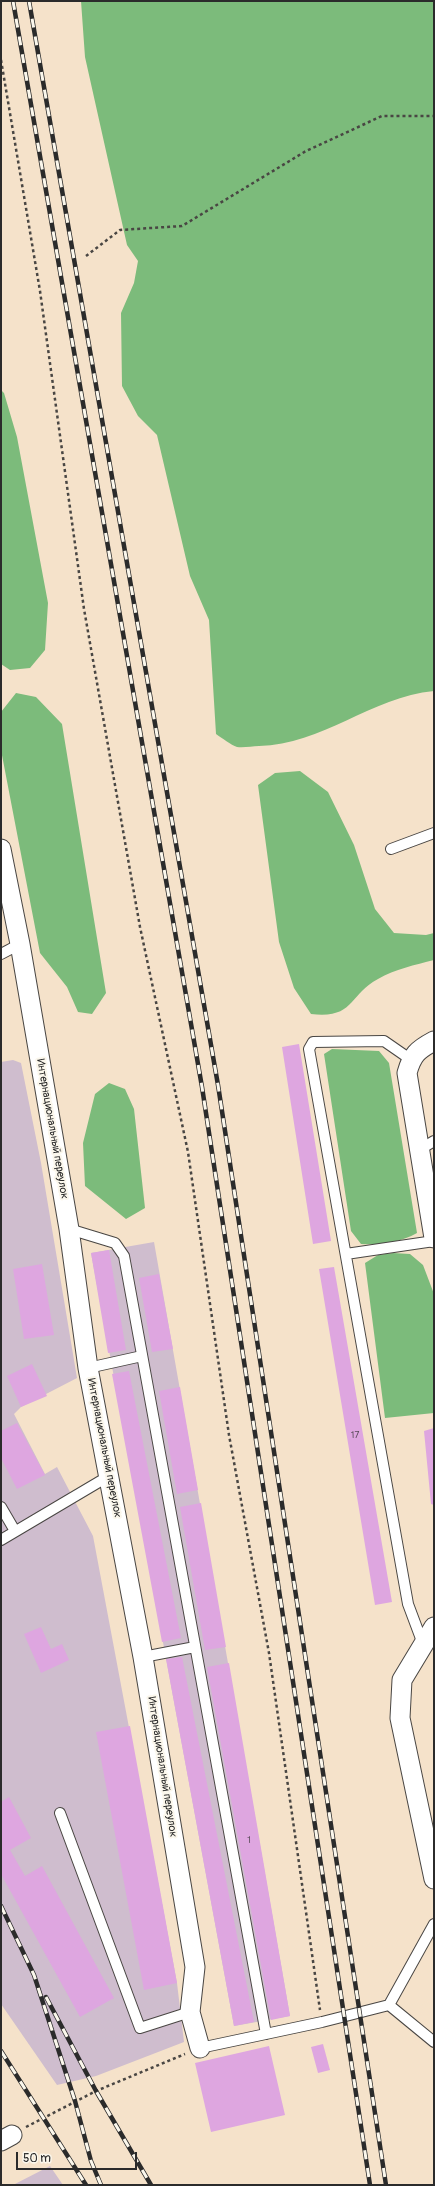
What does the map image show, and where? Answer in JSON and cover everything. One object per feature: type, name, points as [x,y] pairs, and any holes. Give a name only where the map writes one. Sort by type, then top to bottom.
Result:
[{"type":"street","name":"Интернациональный переулок","points":[[1,848],[20,944],[69,1229],[88,1368],[143,1657],[195,1967],[190,2012],[200,2048]]},
{"type":"street","points":[[434,1041],[420,1049],[410,1059],[407,1073],[427,1146],[434,1238]]},
{"type":"street","points":[[434,1627],[402,1680],[400,1718],[434,1879]]},
{"type":"lane","points":[[390,849],[434,833]]},
{"type":"lane","points":[[1,954],[20,944]]},
{"type":"lane","points":[[410,1059],[384,1041],[313,1042],[309,1049],[408,1604],[423,1644]]},
{"type":"lane","points":[[69,1229],[115,1243],[124,1256],[266,2034]]},
{"type":"lane","points":[[346,1254],[434,1241]]},
{"type":"lane","points":[[88,1368],[142,1356]]},
{"type":"lane","points":[[1,1540],[109,1476]]},
{"type":"lane","points":[[1,1507],[15,1531]]},
{"type":"lane","points":[[143,1657],[195,1647]]},
{"type":"lane","points":[[60,1813],[140,2028],[190,2012]]},
{"type":"lane","points":[[200,2048],[322,2022],[389,2005],[434,1924]]},
{"type":"lane","points":[[389,2005],[434,2042]]},
{"type":"path","points":[[1,60],[40,291],[84,609],[140,926],[188,1152],[229,1435],[269,1653],[322,2022]]},
{"type":"path","points":[[86,256],[120,230],[182,226],[306,151],[382,116],[434,116]]},
{"type":"path","points":[[6,2138],[82,2098],[200,2048]]},
{"type":"shaded area","points":[[13,1060],[21,1063],[41,1163],[77,1378],[21,1407],[14,1414],[45,1474],[57,1467],[93,1536],[177,1983],[184,2042],[96,2076],[57,2085],[1,2004],[1,1062]]},
{"type":"shaded area","points":[[154,1242],[290,2016],[234,2026],[91,1253]]},
{"type":"shaded area","points":[[50,2166],[63,2185],[13,2185]]},
{"type":"green space","points":[[81,1],[434,1],[434,691],[411,695],[389,702],[325,730],[282,744],[237,747],[216,734],[209,620],[190,576],[157,435],[138,416],[122,386],[121,313],[134,283],[138,261],[127,245],[85,57]]},
{"type":"green space","points":[[1,390],[4,393],[17,437],[48,603],[45,650],[30,668],[10,670],[1,664]]},
{"type":"green space","points":[[16,693],[36,697],[62,724],[106,993],[92,1014],[78,1012],[67,987],[40,953],[1,750],[1,712]]},
{"type":"green space","points":[[300,771],[328,792],[354,845],[375,909],[394,933],[426,935],[434,933],[434,960],[405,968],[378,979],[368,985],[344,1009],[336,1013],[325,1015],[311,1014],[294,988],[279,942],[258,785],[275,773]]},
{"type":"green space","points":[[332,1049],[379,1051],[389,1063],[417,1233],[403,1239],[383,1244],[361,1244],[351,1231],[324,1054]]},
{"type":"green space","points":[[109,1083],[125,1089],[134,1109],[145,1208],[126,1219],[85,1186],[83,1143],[95,1094]]},
{"type":"green space","points":[[393,1253],[410,1254],[423,1265],[434,1294],[434,1413],[385,1418],[365,1263],[378,1255]]},
{"type":"building","points":[[299,1044],[331,1241],[313,1244],[282,1047]]},
{"type":"building","points":[[109,1250],[126,1350],[108,1353],[91,1253]]},
{"type":"building","points":[[42,1264],[54,1335],[24,1339],[13,1269]]},
{"type":"building","points":[[334,1267],[392,1602],[375,1605],[319,1269]]},
{"type":"building","points":[[159,1274],[173,1349],[152,1352],[139,1278]]},
{"type":"building","points":[[32,1364],[47,1396],[21,1407],[7,1376]]},
{"type":"building","points":[[129,1371],[181,1638],[162,1642],[112,1374]]},
{"type":"building","points":[[180,1387],[198,1490],[177,1494],[159,1391]]},
{"type":"building","points":[[17,1423],[45,1475],[17,1489],[1,1458],[1,1431]]},
{"type":"building","points":[[434,1428],[434,1505],[431,1504],[424,1431]]},
{"type":"building","points":[[201,1503],[226,1647],[205,1650],[180,1507]]},
{"type":"building","points":[[41,1627],[51,1649],[62,1644],[69,1660],[41,1673],[24,1634]]},
{"type":"building","points":[[182,1657],[254,2022],[234,2026],[166,1659]]},
{"type":"building","points":[[229,1663],[290,2016],[271,2020],[207,1667]]},
{"type":"building","points":[[130,1726],[177,1983],[144,1990],[96,1732]]},
{"type":"building","points":[[9,1797],[31,1838],[10,1850],[25,1876],[42,1866],[114,1998],[80,2017],[1,1874],[1,1802]]},
{"type":"building","points":[[323,2044],[330,2070],[318,2073],[311,2047]]},
{"type":"building","points":[[269,2046],[285,2115],[211,2132],[195,2063]]},
{"type":"railway","points":[[13,1],[202,1087],[370,2185]]},
{"type":"railway","points":[[29,1],[218,1085],[386,2185]]},
{"type":"railway","points":[[1,1906],[34,1975],[75,2101],[91,2161],[101,2185]]},
{"type":"railway","points":[[46,1997],[96,2091],[151,2185]]},
{"type":"railway","points":[[1,2051],[86,2185]]}]
